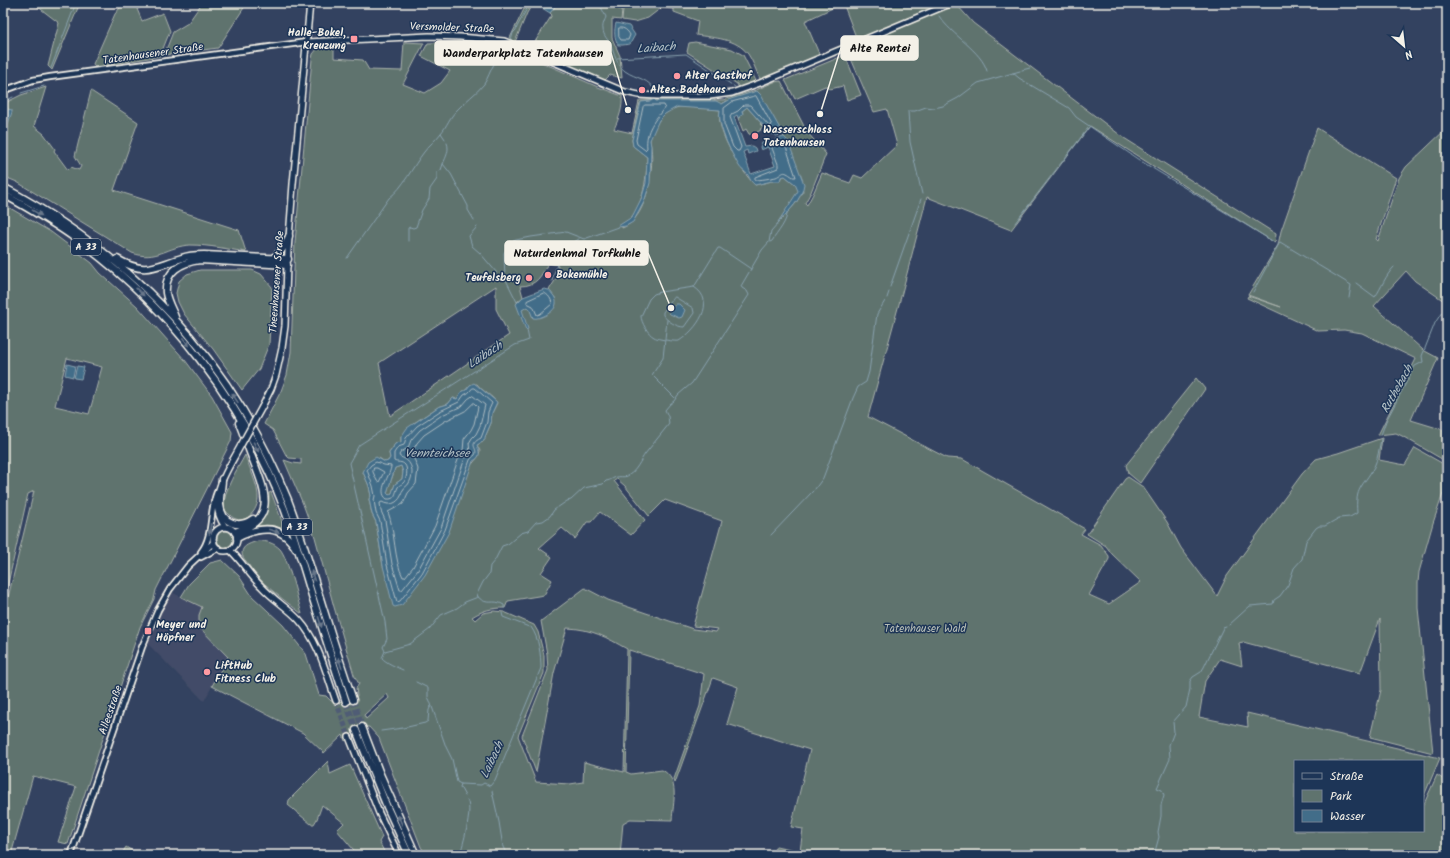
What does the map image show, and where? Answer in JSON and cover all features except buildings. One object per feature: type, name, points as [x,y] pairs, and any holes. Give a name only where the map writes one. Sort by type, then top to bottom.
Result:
[{"type":"highway","name":"A 33","points":[[3,187],[62,221],[105,252],[159,301],[177,320],[214,366],[239,403],[254,428],[275,470],[304,545],[350,701],[283,507],[256,447],[230,401],[181,336],[160,312],[131,284],[103,259],[76,239],[53,223],[3,194]]},
{"type":"highway","points":[[272,259],[284,248],[289,236]]},
{"type":"highway","points":[[105,252],[130,266],[139,268],[158,267],[191,256],[204,255],[272,259],[287,262]]},
{"type":"highway","points":[[177,320],[168,300],[166,285],[172,272],[182,264],[200,260],[287,262]]},
{"type":"highway","points":[[230,401],[263,485],[265,497],[263,511],[257,520],[248,528],[236,535]]},
{"type":"highway","points":[[222,480],[220,506],[222,513],[230,522],[239,525],[248,523],[255,518],[264,503]]},
{"type":"highway","points":[[236,535],[261,529],[273,529],[288,538],[300,558]]},
{"type":"highway","points":[[362,727],[383,781],[416,855]]},
{"type":"highway","points":[[356,730],[387,807],[409,855]]},
{"type":"main road","name":"Theenhausener Straße","points":[[219,529],[217,491],[271,389],[276,375],[282,348],[289,236],[310,3]]},
{"type":"main road","name":"Versmolder Straße","points":[[306,42],[421,36],[460,36],[493,39],[504,41],[530,51],[625,92],[639,95],[657,96],[710,96],[732,93],[755,86],[952,3]]},
{"type":"main road","name":"Theenhausener Straße","points":[[217,509],[225,527]]},
{"type":"main road","points":[[225,527],[229,528],[236,535],[232,548],[222,550],[218,548],[214,542],[214,535],[219,529],[225,527]]},
{"type":"main road","points":[[232,548],[248,572],[263,589],[283,604],[300,621],[312,639],[321,657],[336,701]]},
{"type":"main road","points":[[348,737],[379,813],[399,855]]},
{"type":"street","name":"Tatenhausener Straße","points":[[3,91],[26,82],[50,76],[306,42]]},
{"type":"street","points":[[188,566],[202,551],[206,544],[209,534],[213,504],[217,491]]},
{"type":"street","name":"Alleestraße","points":[[71,855],[142,647],[163,600],[188,566],[214,542]]},
{"type":"street","name":"Alleestraße","points":[[179,577],[202,557],[218,548]]},
{"type":"shaded area","points":[[173,593],[203,607],[199,627],[228,657],[204,701],[148,644],[166,602]]},
{"type":"green space","points":[[33,3],[80,3],[52,70],[48,66],[59,23]]},
{"type":"green space","points":[[124,3],[152,3],[137,9],[142,21],[163,13],[170,31],[160,56],[95,67],[93,64],[115,14]]},
{"type":"green space","points":[[202,3],[247,3],[218,48],[164,55],[173,32],[188,23]]},
{"type":"green space","points":[[527,3],[533,3],[527,13],[515,42],[509,40]]},
{"type":"green space","points":[[558,3],[608,3],[622,11],[621,20],[612,19],[612,38],[620,56],[622,78],[610,75],[604,81],[531,48],[552,15],[550,13]]},
{"type":"green space","points":[[610,3],[843,3],[805,21],[820,56],[764,79],[760,79],[750,57],[743,49],[731,42],[696,35],[698,21],[674,12],[674,9],[661,8],[648,18],[635,22],[622,20],[623,10]]},
{"type":"green space","name":"Tatenhauser Wald","points":[[843,3],[952,3],[957,5],[973,23],[1124,138],[1276,234],[1275,243],[1090,126],[1011,230],[927,197],[868,417],[947,458],[962,459],[1085,529],[1081,534],[1101,545],[1109,556],[1109,559],[1089,595],[1109,604],[1141,582],[1112,554],[1106,546],[1087,534],[1125,479],[1128,477],[1143,487],[1167,522],[1181,548],[1217,596],[1227,576],[1302,474],[1316,459],[1382,438],[1379,460],[1405,465],[1415,448],[1447,466],[1447,482],[1433,523],[1419,572],[1418,583],[1418,608],[1433,753],[1370,737],[1381,690],[1380,619],[1360,673],[1243,642],[1239,643],[1242,666],[1220,659],[1205,681],[1199,717],[1248,727],[1247,713],[1440,758],[1424,796],[1424,760],[1294,760],[1294,832],[1424,832],[1424,804],[1437,775],[1447,782],[1447,855],[772,855],[776,846],[800,851],[803,829],[791,827],[810,750],[727,724],[738,687],[713,678],[675,783],[674,779],[700,706],[704,674],[629,650],[626,772],[631,774],[662,770],[668,774],[673,785],[674,792],[672,820],[630,819],[623,823],[620,855],[426,855],[421,847],[379,738],[369,727],[359,727],[345,741],[343,735],[324,753],[303,733],[212,686],[228,657],[199,627],[199,615],[202,607],[181,597],[189,584],[210,563],[222,560],[239,576],[252,596],[283,625],[306,654],[319,695],[326,696],[331,701],[350,702],[357,696],[356,688],[359,684],[354,675],[315,537],[284,460],[301,464],[301,459],[289,458],[273,430],[264,424],[281,391],[287,375],[291,352],[295,242],[312,59],[313,54],[318,48],[334,47],[334,58],[363,60],[369,70],[402,71],[404,42],[424,43],[403,84],[425,93],[441,83],[450,71],[421,56],[428,43],[459,42],[501,46],[622,96],[622,105],[618,121],[614,129],[632,133],[639,101],[652,100],[640,103],[632,140],[633,146],[647,157],[645,185],[635,213],[622,224],[622,228],[635,219],[646,196],[650,179],[652,153],[650,141],[652,131],[658,121],[666,113],[679,107],[720,110],[719,119],[721,129],[730,150],[736,161],[755,185],[772,181],[780,181],[781,177],[785,176],[795,184],[799,191],[779,222],[796,203],[803,191],[788,141],[784,137],[765,103],[726,101],[722,104],[655,100],[723,100],[756,90],[774,82],[781,81],[807,132],[826,154],[805,203],[807,205],[822,173],[850,183],[854,175],[862,178],[897,145],[887,109],[874,112],[849,54],[859,45]],"holes":[[[548,263],[558,265],[556,279],[549,290],[556,299],[533,318],[530,308],[527,307],[521,310],[517,302],[523,297],[520,286],[526,286],[538,279]],[[496,286],[496,309],[509,335],[390,416],[379,363]],[[477,384],[497,403],[492,413],[491,423],[483,442],[477,445],[480,451],[478,457],[385,569],[383,566],[376,522],[372,514],[369,499],[371,496],[369,486],[363,472],[379,458],[385,462],[388,461],[390,458],[389,453],[396,443],[401,443],[401,437],[414,423],[438,407],[448,404],[453,398],[457,399],[461,392],[466,390],[470,385]],[[617,479],[625,486],[649,516],[665,500],[722,521],[693,626],[718,629],[716,632],[693,629],[608,600],[585,588],[541,621],[547,654],[548,670],[522,736],[536,772],[554,673],[567,628],[584,630],[598,634],[627,649],[624,772],[584,762],[583,782],[570,784],[536,782],[518,736],[544,673],[544,655],[538,632],[534,625],[504,612],[494,611],[483,613],[475,620],[472,617],[488,610],[505,608],[508,601],[544,595],[552,580],[541,573],[552,557],[539,548],[562,528],[575,539],[587,522],[591,522],[600,512],[631,535],[645,520],[614,481]],[[387,694],[389,698],[366,719],[364,715]]]},
{"type":"green space","points":[[695,42],[732,49],[743,55],[756,81],[739,88],[737,84],[687,52],[689,43]]},
{"type":"green space","points":[[845,55],[861,95],[847,100],[843,86],[830,89],[825,86],[795,99],[785,80]]},
{"type":"green space","points":[[46,87],[34,126],[44,134],[68,170],[71,167],[79,170],[81,166],[75,156],[91,91],[138,122],[114,190],[239,230],[246,252],[211,246],[190,245],[148,256],[132,253],[17,182],[5,177],[3,178],[3,104],[21,95]]},
{"type":"green space","points":[[747,107],[763,127],[760,129],[761,130],[752,135],[749,134],[746,129],[743,131],[738,118],[743,112],[742,111]]},
{"type":"green space","points":[[1317,128],[1396,178],[1376,239],[1378,241],[1399,178],[1406,167],[1447,128],[1447,303],[1415,281],[1406,271],[1374,306],[1423,350],[1438,358],[1411,420],[1447,431],[1447,462],[1396,433],[1378,435],[1416,359],[1362,333],[1344,330],[1318,331],[1247,298],[1248,296],[1281,307],[1248,295],[1278,245],[1281,231]]},
{"type":"green space","points":[[3,204],[51,232],[92,263],[100,273],[137,306],[185,360],[212,396],[232,432],[231,441],[156,590],[154,599],[140,627],[68,844],[58,842],[76,787],[33,776],[11,855],[3,855],[3,618],[34,491],[28,494],[3,606]],"holes":[[[67,358],[102,367],[89,414],[55,406]]]},
{"type":"green space","points":[[200,270],[252,270],[261,274],[272,287],[269,344],[259,369],[242,390],[213,349],[184,314],[178,302],[176,293],[179,281],[187,274]]},
{"type":"green space","points":[[1196,378],[1205,389],[1140,483],[1128,473],[1126,465]]},
{"type":"green space","points":[[245,455],[255,483],[258,499],[255,510],[252,514],[238,520],[226,512],[224,506],[226,493]]},
{"type":"green space","points":[[401,466],[403,472],[402,479],[395,484],[392,493],[389,495],[387,493],[395,468]]},
{"type":"green space","points":[[271,492],[286,532],[273,526],[260,526],[250,529],[259,522],[265,514],[269,493]]},
{"type":"green space","points":[[225,531],[231,533],[233,539],[231,545],[225,547],[219,545],[217,539],[219,533]]},
{"type":"green space","points":[[258,541],[273,544],[280,549],[286,561],[302,614],[265,584],[242,555],[242,550],[244,548]]},
{"type":"green space","points":[[328,761],[330,774],[350,765],[382,837],[379,842],[386,855],[358,855],[337,830],[344,823],[322,805],[317,819],[314,824],[311,824],[288,805],[289,800]]},
{"type":"green space","points":[[126,847],[139,855],[121,855]]},
{"type":"water","points":[[534,3],[558,3],[550,13]]},
{"type":"water","points":[[616,23],[629,26],[635,35],[630,44],[618,45],[615,34]]},
{"type":"water","points":[[757,91],[761,95],[783,134],[776,136],[775,134],[772,135],[747,107],[742,111],[743,114],[738,118],[737,115],[734,117],[745,147],[752,146],[756,151],[748,154],[747,150],[743,152],[751,174],[775,166],[768,147],[761,150],[760,147],[762,143],[771,141],[772,143],[777,141],[776,139],[784,137],[788,141],[804,184],[798,200],[779,222],[798,191],[795,184],[785,176],[781,177],[780,181],[772,181],[755,185],[740,167],[729,146],[721,124],[720,110],[677,107],[665,114],[659,120],[650,140],[650,183],[644,202],[633,222],[626,226],[618,227],[632,217],[642,197],[646,183],[647,157],[633,146],[632,140],[641,102],[651,101],[654,99],[656,101],[716,101],[722,104],[731,99]]},
{"type":"water","points":[[3,108],[12,110],[12,112],[3,138]]},
{"type":"water","points":[[544,289],[549,290],[554,296],[556,300],[555,307],[540,318],[533,318],[529,308],[527,307],[522,310],[528,329],[526,330],[516,304],[523,297]]},
{"type":"water","points":[[676,304],[679,304],[685,310],[682,317],[679,318],[669,313]]},
{"type":"water","points":[[67,364],[75,366],[73,377],[65,375]]},
{"type":"water","points":[[77,366],[84,367],[81,379],[74,378]]},
{"type":"water","name":"Vennteichsee","points":[[474,383],[497,402],[492,413],[491,423],[485,440],[477,445],[479,456],[473,461],[449,532],[425,575],[402,605],[395,607],[393,606],[383,566],[376,522],[372,514],[369,499],[371,496],[369,486],[363,472],[368,462],[376,457],[385,462],[388,461],[390,458],[389,453],[394,445],[398,442],[401,443],[401,437],[407,428],[438,407],[448,404],[453,398],[457,399],[461,392],[466,390]],"holes":[[[401,466],[403,472],[402,479],[395,484],[392,493],[389,495],[387,493],[395,468]]]},
{"type":"waterway","points":[[51,68],[76,3]]},
{"type":"waterway","points":[[511,41],[513,33],[530,3]]},
{"type":"waterway","name":"Laibach","points":[[599,3],[606,17],[603,31],[611,45],[618,63],[622,69],[629,74],[650,84],[655,92]]},
{"type":"waterway","points":[[939,16],[944,23],[973,50],[984,64],[987,71]]},
{"type":"waterway","points":[[445,139],[441,133],[452,116],[484,84],[494,64],[506,50]]},
{"type":"waterway","name":"Laibach","points":[[617,58],[686,54],[735,87]]},
{"type":"waterway","points":[[1022,70],[1030,68]]},
{"type":"waterway","points":[[922,194],[910,142],[908,111],[915,111],[926,107],[934,108],[943,106],[958,98],[978,83],[1020,71]]},
{"type":"waterway","points":[[1013,73],[1069,108],[1076,117],[1139,160],[1274,242]]},
{"type":"waterway","points":[[21,93],[44,86]]},
{"type":"waterway","points":[[3,102],[13,97]]},
{"type":"waterway","points":[[1015,223],[1089,127]]},
{"type":"waterway","points":[[347,258],[389,198],[399,189],[424,152],[441,133]]},
{"type":"waterway","points":[[447,143],[448,151],[443,164],[451,174],[474,220]]},
{"type":"waterway","points":[[408,241],[408,228],[416,227],[422,210],[429,199],[430,189],[437,179],[437,172],[441,170],[443,164]]},
{"type":"waterway","points":[[890,287],[921,199]]},
{"type":"waterway","name":"Laibach","points":[[770,242],[784,223],[787,212]]},
{"type":"waterway","name":"Laibach","points":[[504,608],[504,605],[500,603],[482,600],[477,594],[489,574],[490,566],[495,560],[502,546],[508,544],[521,533],[528,531],[536,522],[543,521],[550,516],[554,510],[571,500],[584,488],[603,484],[615,477],[626,476],[634,471],[645,454],[669,424],[668,416],[665,410],[678,395],[692,383],[749,295],[741,286],[762,250],[769,242],[771,231],[779,222]]},
{"type":"waterway","points":[[477,227],[469,236],[472,246],[497,273]]},
{"type":"waterway","name":"Laibach","points":[[517,302],[505,278],[504,253],[510,242],[531,237],[566,232],[584,239],[618,227]]},
{"type":"waterway","points":[[552,281],[563,252],[567,247],[579,239]]},
{"type":"waterway","points":[[1253,292],[1280,242],[1351,285],[1349,298]]},
{"type":"waterway","points":[[694,287],[701,293],[704,300],[704,308],[702,316],[692,330],[679,341],[656,338],[649,333],[645,328],[641,316],[649,299],[654,294],[660,292],[694,287],[718,248],[751,269]]},
{"type":"waterway","points":[[1356,283],[1375,297],[1388,274],[1394,267]]},
{"type":"waterway","points":[[887,298],[889,292]]},
{"type":"waterway","points":[[675,297],[693,308],[694,313],[684,327],[672,323],[663,315],[663,312],[675,297]]},
{"type":"waterway","points":[[815,489],[823,478],[858,387],[866,382],[869,372],[877,314],[885,301]]},
{"type":"waterway","name":"Ruthebach","points":[[1381,435],[1386,421],[1415,366],[1423,362],[1422,356],[1435,323],[1442,312],[1447,309]]},
{"type":"waterway","points":[[667,320],[663,358],[652,375],[675,398]]},
{"type":"waterway","name":"Laibach","points":[[403,670],[382,658],[385,651],[383,647],[387,639],[385,622],[349,463],[359,445],[515,345],[529,340],[527,330]]},
{"type":"waterway","name":"Ruthebach","points":[[1229,625],[1250,606],[1273,604],[1274,600],[1280,596],[1288,585],[1294,568],[1302,559],[1306,541],[1316,528],[1319,526],[1325,526],[1339,518],[1350,517],[1357,513],[1358,493],[1374,467],[1381,439]]},
{"type":"waterway","points":[[771,535],[813,491]]},
{"type":"waterway","points":[[385,651],[410,644],[430,629],[441,615],[478,597]]},
{"type":"waterway","name":"Laibach","points":[[502,613],[503,617],[529,627]]},
{"type":"waterway","name":"Laibach","points":[[416,682],[428,688],[428,697],[446,747],[452,759],[457,782],[461,784],[481,785],[484,783],[490,786],[495,780],[541,668],[539,647],[536,636],[531,627]]},
{"type":"waterway","name":"Ruthebach","points":[[1154,855],[1159,837],[1158,832],[1161,816],[1161,805],[1164,795],[1162,790],[1157,788],[1170,759],[1169,745],[1174,732],[1173,722],[1186,707],[1190,689],[1190,681],[1201,672],[1223,628],[1226,627]]},
{"type":"waterway","points":[[381,731],[425,723],[428,721],[431,706]]},
{"type":"waterway","points":[[461,784],[460,787],[465,796]]},
{"type":"waterway","name":"Laibach","points":[[492,791],[503,847],[507,855]]},
{"type":"waterway","points":[[462,855],[461,851],[469,817],[469,804],[467,800]]},
{"type":"tunnel","points":[[353,700],[362,727]]},
{"type":"tunnel","points":[[336,701],[349,737]]},
{"type":"tunnel","points":[[346,702],[356,730]]},
{"type":"place","name":"Halle-Bokel, Kreuzung","points":[[354,39]]},
{"type":"place","name":"Alter Gasthof","points":[[677,76]]},
{"type":"place","name":"Altes Badehaus","points":[[642,90]]},
{"type":"place","name":"Wanderparkplatz Tatenhausen","points":[[628,110]]},
{"type":"place","name":"Alte Rentei","points":[[820,114]]},
{"type":"place","name":"Wasserschloss Tatenhausen","points":[[755,136]]},
{"type":"place","name":"Bokemühle","points":[[548,275]]},
{"type":"place","name":"Teufelsberg","points":[[529,278]]},
{"type":"place","name":"Naturdenkmal Torfkuhle","points":[[671,308]]},
{"type":"place","name":"Meyer und Höpfner","points":[[148,631]]},
{"type":"place","name":"LiftHub Fitness Club","points":[[207,672]]}]
